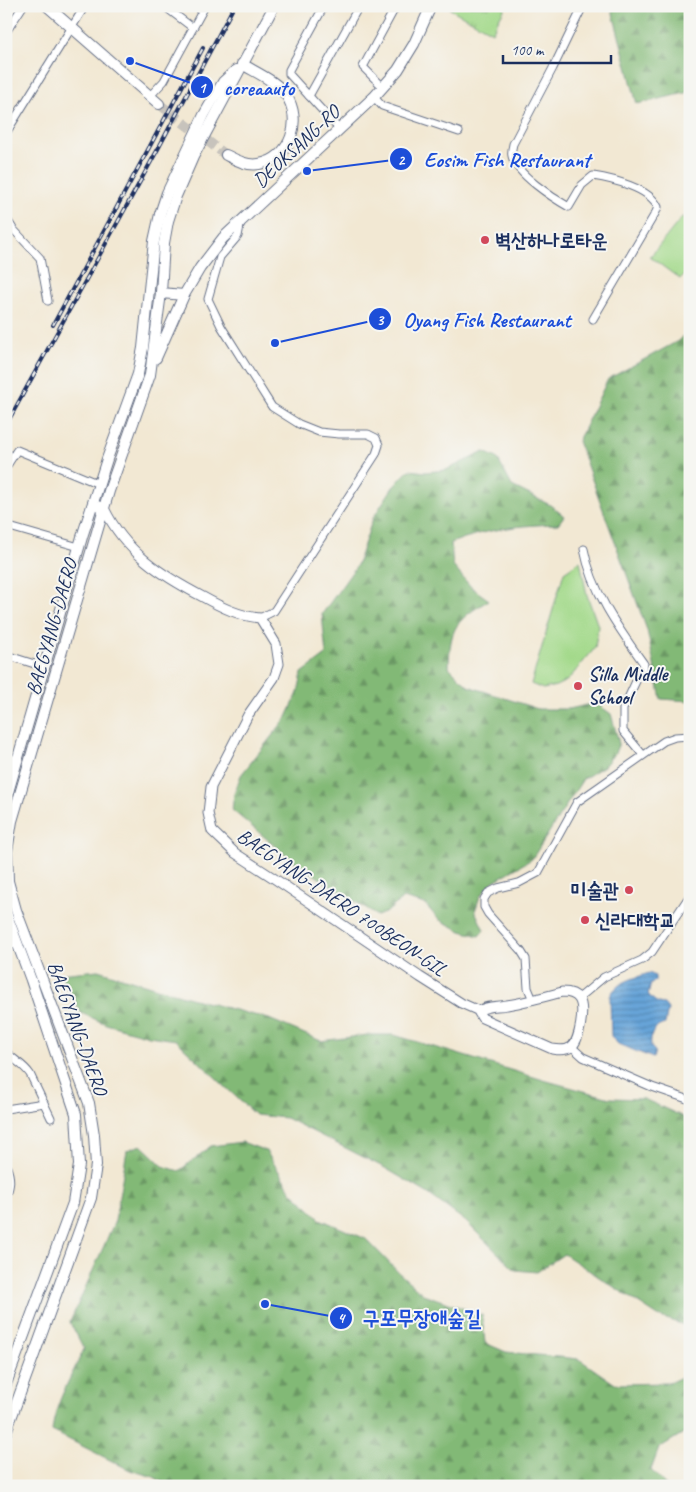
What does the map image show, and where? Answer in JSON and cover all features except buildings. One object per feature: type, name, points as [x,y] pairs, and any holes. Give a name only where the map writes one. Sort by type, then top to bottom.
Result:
[{"type":"main road","points":[[47,6],[159,104]]},
{"type":"main road","name":"BAEGYANG-DAERO","points":[[6,1432],[91,1198],[96,1165],[89,1102],[16,910],[8,881],[7,851],[12,821],[104,508],[150,375],[161,293],[164,243],[168,221],[176,196],[242,64],[274,6]]},
{"type":"main road","name":"DEOKSANG-RO","points":[[150,375],[162,342],[184,295],[214,248],[383,87],[406,59],[431,6]]},
{"type":"main road","points":[[226,155],[250,164],[269,161],[286,148],[294,130],[292,109],[284,94],[277,86],[242,64]]},
{"type":"main road","name":"BAEGYANG-DAERO","points":[[6,799],[79,547],[138,374],[144,342],[154,240],[162,207],[209,107],[223,82],[242,64]]},
{"type":"main road","points":[[161,293],[184,295]]},
{"type":"main road","name":"BAEGYANG-DAERO","points":[[6,913],[76,1114],[79,1166],[73,1203],[6,1384]]},
{"type":"street","points":[[6,31],[23,6]]},
{"type":"street","points":[[6,133],[84,6]]},
{"type":"street","points":[[164,6],[193,28]]},
{"type":"street","points":[[150,96],[164,81],[206,6]]},
{"type":"street","points":[[324,6],[289,70],[289,74],[339,129]]},
{"type":"street","points":[[309,96],[359,6]]},
{"type":"street","points":[[383,87],[363,67],[396,6]]},
{"type":"street","points":[[583,6],[553,68],[512,144],[511,151],[513,159],[520,170],[556,200],[569,207],[582,185],[593,176],[622,183],[650,198],[658,207],[593,319]]},
{"type":"street","points":[[374,97],[382,106],[458,132]]},
{"type":"street","points":[[6,218],[13,229],[40,258],[48,301]]},
{"type":"street","name":"DEOKSANG-RO","points":[[242,220],[238,236],[220,256],[208,299],[221,326],[272,407],[299,424],[319,432],[368,434],[376,438],[379,445],[376,454],[274,611],[260,618]]},
{"type":"street","points":[[6,467],[17,450],[99,484]]},
{"type":"street","points":[[93,504],[104,508],[112,523],[131,547],[152,567],[171,580],[219,606],[243,616],[260,618]]},
{"type":"street","name":"BAEGYANG-DAERO","points":[[6,526],[79,547]]},
{"type":"street","points":[[584,549],[596,590],[623,635],[644,664],[623,709],[623,731],[643,756]]},
{"type":"street","name":"BAEGYANG-DAERO 700BEON-GIL","points":[[260,618],[276,644],[279,664],[274,678],[248,715],[211,787],[208,813],[212,830],[235,853],[428,982],[461,1003],[479,1011],[482,1018],[552,1049],[563,1050],[572,1047]]},
{"type":"street","name":"BAEGYANG-DAERO","points":[[6,655],[44,666]]},
{"type":"street","points":[[533,1000],[528,988],[526,959],[488,914],[484,906],[484,899],[488,893],[498,888],[519,883],[538,873],[577,802],[664,741],[690,736]]},
{"type":"street","points":[[6,761],[18,758]]},
{"type":"street","points":[[579,998],[604,977],[642,960],[652,952],[690,895]]},
{"type":"street","points":[[6,944],[18,944]]},
{"type":"street","points":[[479,1011],[483,1008],[504,1006],[562,992],[570,992],[579,998],[582,1006],[578,1039],[572,1047],[583,1057],[652,1087],[690,1100]]},
{"type":"street","points":[[6,1052],[26,1068],[51,1118]]},
{"type":"street","points":[[6,1109],[44,1103]]},
{"type":"street","points":[[6,1165],[10,1173],[10,1185],[6,1196]]},
{"type":"green space","points":[[452,6],[506,6],[492,32],[450,9]]},
{"type":"green space","points":[[611,6],[690,6],[690,92],[637,104]]},
{"type":"green space","points":[[683,216],[690,223],[690,269],[680,279],[650,257]]},
{"type":"green space","points":[[690,329],[690,701],[661,699],[647,630],[578,441],[608,379],[680,340]]},
{"type":"green space","points":[[484,452],[497,458],[512,486],[550,505],[564,516],[558,524],[504,529],[477,534],[451,543],[453,566],[471,587],[489,600],[469,614],[457,626],[451,643],[449,667],[468,686],[538,709],[569,709],[596,703],[611,714],[619,743],[615,753],[604,766],[583,779],[532,859],[494,881],[480,896],[475,911],[484,930],[479,936],[461,931],[438,919],[425,904],[403,898],[387,912],[377,916],[292,860],[232,810],[234,794],[241,775],[287,717],[298,693],[302,673],[326,655],[322,614],[357,565],[373,518],[393,487],[409,470],[426,472],[446,470]]},
{"type":"green space","points":[[580,561],[587,595],[598,626],[595,648],[568,680],[556,686],[543,689],[531,684],[564,572]]},
{"type":"green space","points":[[98,970],[190,998],[269,1019],[321,1041],[367,1035],[394,1035],[610,1098],[644,1099],[690,1120],[690,1327],[658,1316],[564,1254],[537,1272],[515,1270],[465,1221],[427,1193],[385,1168],[286,1118],[255,1115],[176,1040],[149,1036],[106,1024],[81,1013],[60,974]]},
{"type":"green space","points":[[242,1142],[266,1151],[291,1191],[320,1219],[366,1239],[399,1273],[423,1294],[482,1315],[485,1343],[506,1352],[579,1359],[615,1384],[669,1383],[690,1373],[690,1429],[659,1448],[651,1470],[667,1486],[169,1486],[154,1477],[130,1470],[52,1431],[60,1399],[84,1349],[70,1322],[115,1221],[127,1150],[141,1145],[163,1166],[179,1171],[211,1146]]},
{"type":"water","points":[[649,973],[655,976],[655,981],[651,984],[648,994],[657,1002],[664,1004],[668,1009],[665,1024],[657,1027],[653,1032],[651,1047],[655,1051],[653,1058],[618,1044],[611,1036],[610,997],[613,992],[626,981]]},
{"type":"tunnel","points":[[159,104],[226,155]]},
{"type":"railway","points":[[6,425],[158,149],[234,6]]},
{"type":"railway","points":[[53,325],[203,48]]},
{"type":"place","name":"coreaauto","points":[[130,61]]},
{"type":"place","name":"Eosim Fish Restaurant","points":[[307,171]]},
{"type":"place","name":"벽산하나로타운","points":[[485,240]]},
{"type":"place","name":"Oyang Fish Restaurant","points":[[275,343]]},
{"type":"place","name":"Silla Middle School","points":[[578,686]]},
{"type":"place","name":"미술관","points":[[629,890]]},
{"type":"place","name":"신라대학교","points":[[585,920]]},
{"type":"place","name":"구포무장애숲길","points":[[265,1304]]}]
